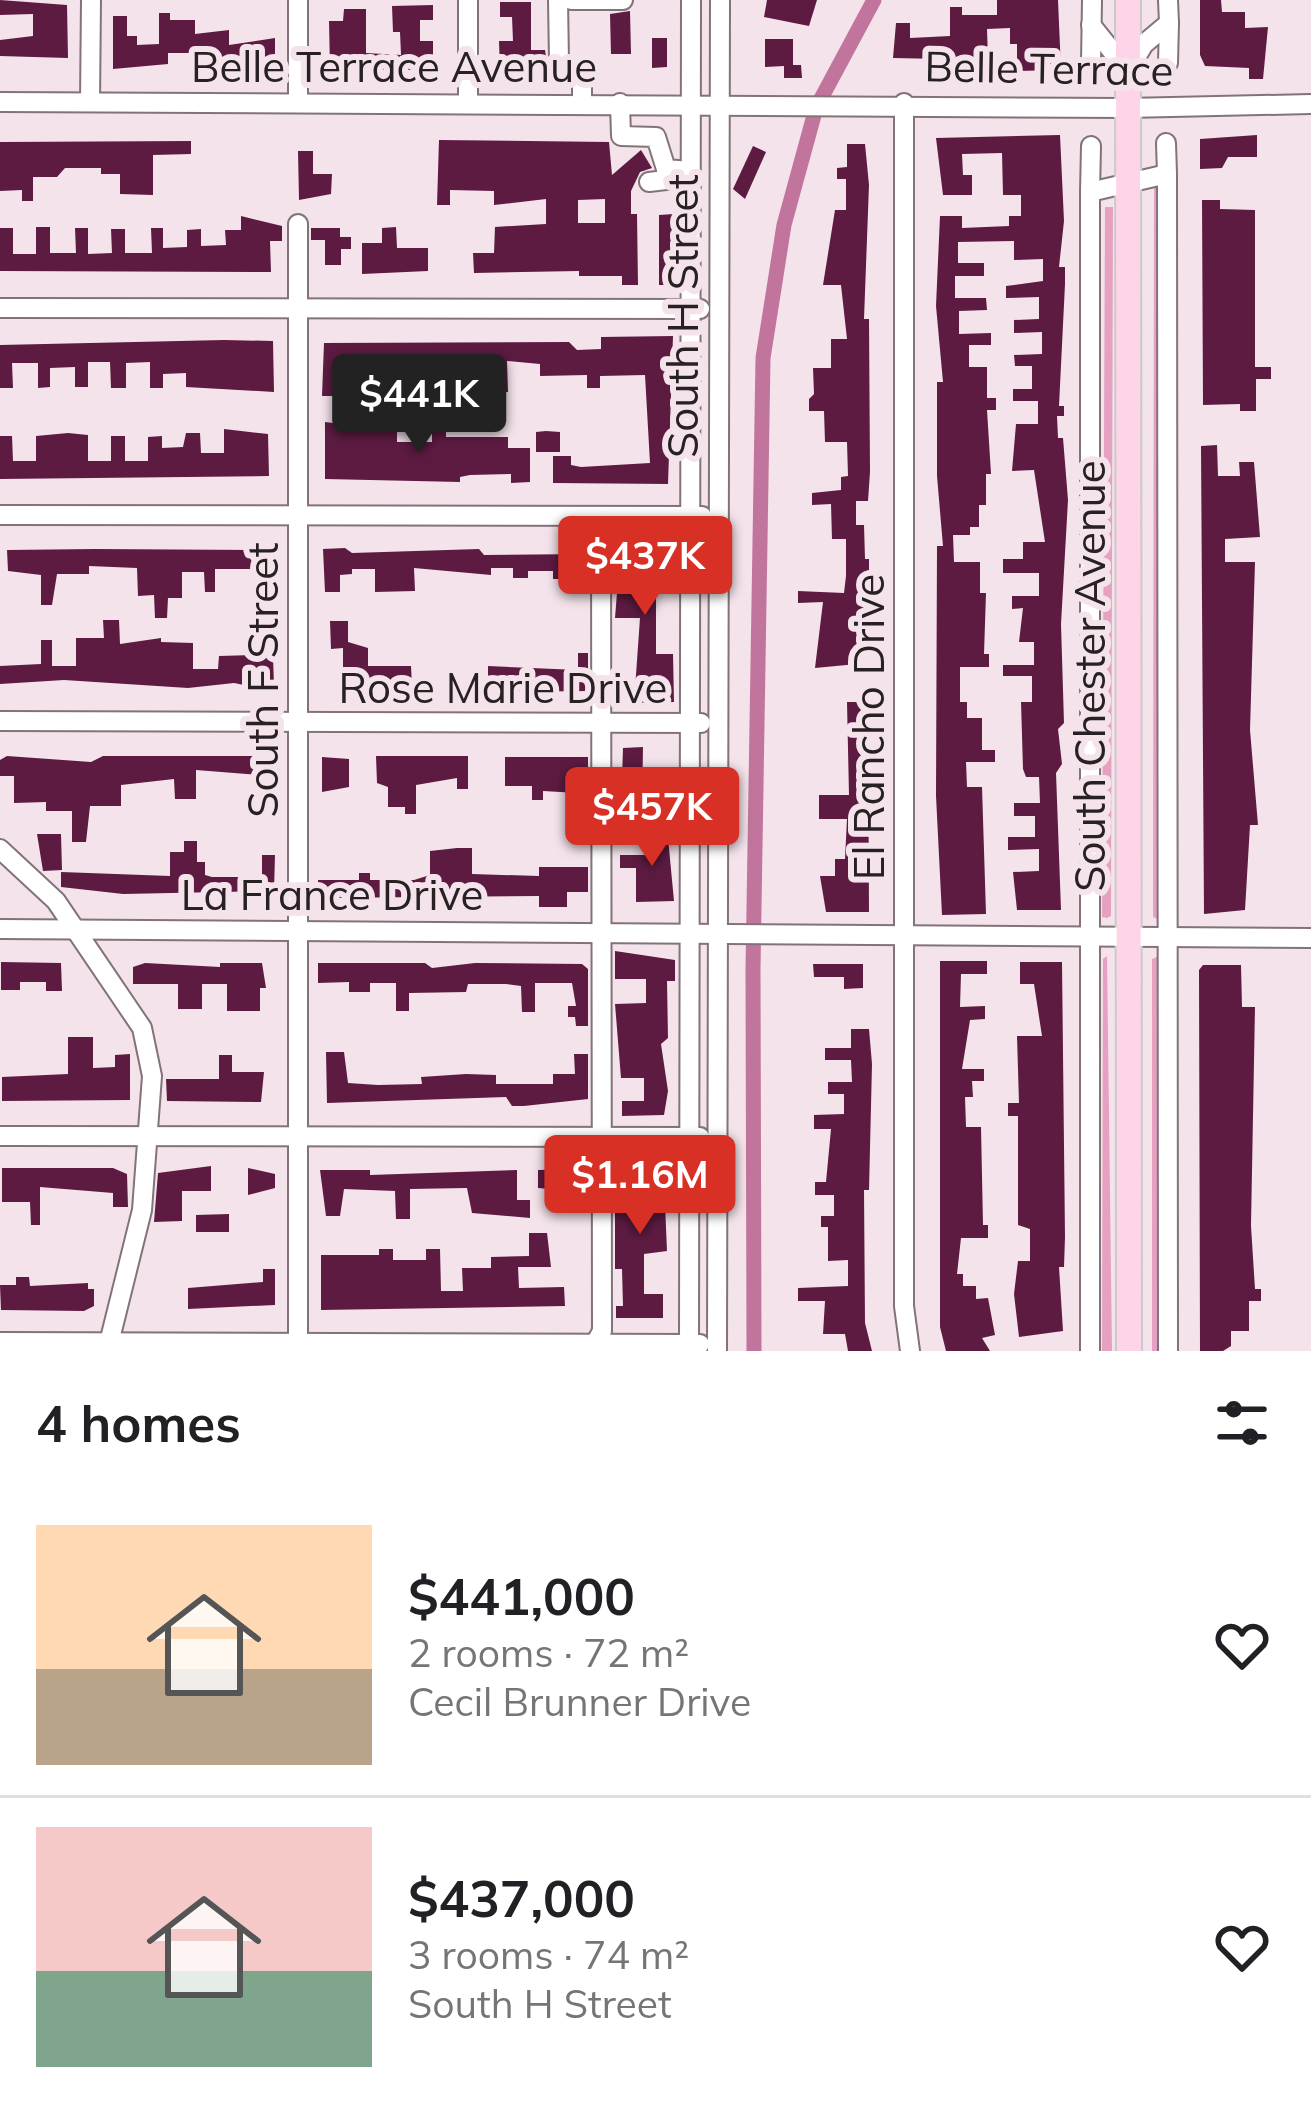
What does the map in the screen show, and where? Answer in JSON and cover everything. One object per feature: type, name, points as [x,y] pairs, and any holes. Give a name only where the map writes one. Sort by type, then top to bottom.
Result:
[{"type":"main road","name":"South Chester Avenue","points":[[1128,0],[1129,1351]]},
{"type":"street","points":[[90,102],[91,0]]},
{"type":"street","points":[[298,0],[298,102]]},
{"type":"street","points":[[468,0],[468,102]]},
{"type":"street","points":[[558,0],[559,61],[582,76],[582,103]]},
{"type":"street","points":[[571,0],[623,0]]},
{"type":"street","name":"South H Street","points":[[689,1347],[691,0]]},
{"type":"street","points":[[1090,62],[1092,0]]},
{"type":"street","points":[[1168,0],[1168,63]]},
{"type":"street","name":"South H Street","points":[[717,1348],[717,308],[722,4]]},
{"type":"street","points":[[1091,25],[1128,71],[1144,44],[1169,22]]},
{"type":"street","name":"Belle Terrace Avenue","points":[[0,101],[787,104]]},
{"type":"street","points":[[620,103],[621,136],[656,136],[666,180],[650,182]]},
{"type":"street","name":"El Rancho Drive","points":[[904,103],[904,1306],[910,1351]]},
{"type":"street","name":"Belle Terrace","points":[[787,104],[1127,108],[1311,104]]},
{"type":"street","points":[[1166,143],[1168,1351]]},
{"type":"street","points":[[1090,146],[1090,1351]]},
{"type":"street","points":[[666,169],[690,171]]},
{"type":"street","points":[[1090,192],[1167,174]]},
{"type":"street","name":"South F Street","points":[[298,224],[298,1347]]},
{"type":"street","points":[[0,308],[717,308]]},
{"type":"street","points":[[0,515],[719,515]]},
{"type":"street","points":[[593,1347],[602,1331],[601,516]]},
{"type":"street","name":"Rose Marie Drive","points":[[0,722],[718,722]]},
{"type":"street","points":[[0,848],[56,901],[142,1028],[152,1076],[142,1210],[106,1346]]},
{"type":"street","name":"La France Drive","points":[[0,929],[689,930],[718,938],[1311,938]]},
{"type":"street","points":[[0,1136],[717,1137]]},
{"type":"street","points":[[0,1342],[717,1348]]},
{"type":"shaded area","points":[[1154,178],[1162,203],[1157,919],[1153,917]]},
{"type":"shaded area","points":[[1105,207],[1113,207],[1111,916],[1107,918],[1102,917]]},
{"type":"shaded area","points":[[1107,956],[1112,1351],[1102,1351],[1103,959]]},
{"type":"shaded area","points":[[1161,958],[1162,1351],[1152,1351],[1152,959]]},
{"type":"building","points":[[0,0],[67,5],[68,58],[0,56],[0,40],[33,36],[33,14],[0,15]]},
{"type":"building","points":[[767,0],[817,0],[809,26],[764,17]]},
{"type":"building","points":[[997,0],[1058,0],[1061,70],[1017,71],[1017,44],[1010,44],[1010,28],[987,29],[988,60],[893,58],[896,23],[910,23],[910,38],[950,36],[950,7],[962,7],[962,15],[997,15]]},
{"type":"building","points":[[1200,0],[1221,0],[1222,12],[1245,12],[1245,28],[1268,27],[1263,79],[1249,79],[1249,68],[1205,66],[1200,55]]},
{"type":"building","points":[[500,2],[531,2],[531,50],[545,50],[548,70],[500,71],[499,41],[513,41],[512,17],[500,17]]},
{"type":"building","points":[[433,5],[433,20],[420,20],[420,41],[433,41],[433,70],[330,69],[329,21],[343,21],[344,9],[366,9],[366,53],[401,55],[400,32],[393,32],[392,6]]},
{"type":"building","points":[[630,11],[631,54],[611,54],[610,14]]},
{"type":"building","points":[[159,13],[170,13],[170,20],[195,20],[195,34],[229,30],[229,45],[275,38],[275,62],[220,68],[214,66],[214,53],[168,53],[168,64],[113,69],[113,16],[127,16],[127,36],[137,36],[137,45],[159,44]]},
{"type":"building","points":[[652,38],[667,38],[667,67],[652,68]]},
{"type":"building","points":[[765,39],[793,39],[793,65],[801,65],[802,78],[784,78],[784,66],[765,67]]},
{"type":"building","points":[[1060,135],[1064,221],[1059,267],[1065,267],[1065,284],[1059,406],[1064,406],[1064,416],[1057,416],[1068,500],[1061,624],[1064,723],[1058,729],[1062,764],[1056,773],[1061,910],[1017,910],[1013,872],[1039,871],[1039,849],[1008,850],[1008,837],[1035,837],[1035,816],[1014,816],[1014,803],[1040,803],[1039,777],[1026,777],[1023,769],[1021,702],[1032,702],[1032,676],[1003,676],[1003,665],[1034,665],[1034,642],[1019,642],[1023,608],[1012,609],[1012,596],[1039,596],[1039,573],[1003,573],[1003,559],[1023,559],[1023,542],[1045,542],[1034,470],[1012,471],[1016,424],[1038,424],[1038,401],[1013,401],[1013,389],[1032,389],[1032,366],[1015,366],[1014,355],[1042,354],[1042,332],[1014,333],[1014,320],[1039,319],[1039,297],[1006,298],[1006,286],[1043,281],[1043,259],[1014,260],[1014,241],[958,242],[958,263],[984,263],[984,276],[955,276],[955,298],[986,298],[987,310],[959,311],[959,334],[991,333],[991,345],[969,345],[969,367],[987,367],[987,398],[996,398],[996,410],[987,410],[991,474],[986,474],[986,505],[979,505],[979,527],[970,527],[970,535],[953,535],[954,562],[980,562],[980,593],[986,593],[984,654],[989,654],[989,667],[960,667],[960,702],[967,702],[967,718],[982,718],[982,750],[995,750],[995,762],[966,762],[967,787],[982,787],[986,914],[942,915],[936,796],[937,546],[943,546],[937,476],[937,382],[943,382],[936,306],[940,216],[962,216],[962,228],[1009,226],[1009,216],[1021,216],[1021,195],[1003,195],[1002,153],[962,154],[963,175],[972,175],[972,195],[943,195],[936,138]]},
{"type":"building","points":[[1257,135],[1257,157],[1228,157],[1222,168],[1200,169],[1200,139]]},
{"type":"building","points":[[439,140],[609,142],[612,175],[641,150],[652,168],[640,172],[631,191],[631,214],[637,214],[638,285],[622,285],[622,276],[579,276],[579,271],[474,273],[473,253],[494,253],[495,227],[546,224],[546,199],[494,205],[494,191],[450,190],[450,205],[437,205]],"holes":[[[605,199],[605,223],[578,223],[578,200]]]},
{"type":"building","points":[[191,141],[191,154],[153,155],[153,195],[120,194],[120,174],[101,174],[101,168],[65,168],[57,177],[33,177],[33,201],[22,201],[22,190],[0,191],[0,142]]},
{"type":"building","points":[[847,144],[865,144],[869,185],[864,319],[869,319],[870,472],[868,501],[856,501],[856,525],[864,525],[865,559],[869,559],[869,652],[861,653],[857,664],[815,668],[823,602],[798,603],[798,591],[844,593],[846,576],[846,539],[832,539],[831,504],[812,505],[812,493],[841,490],[841,477],[848,476],[847,442],[825,442],[824,411],[809,411],[809,399],[814,394],[813,368],[831,368],[831,339],[847,339],[841,285],[823,285],[835,210],[846,210],[846,179],[837,179],[837,168],[847,167]]},
{"type":"building","points":[[753,146],[766,152],[745,199],[733,189]]},
{"type":"building","points":[[298,151],[313,151],[313,174],[332,174],[331,194],[299,200]]},
{"type":"building","points":[[1202,200],[1220,200],[1220,209],[1255,210],[1255,367],[1271,367],[1271,379],[1256,379],[1256,411],[1240,411],[1240,404],[1203,405]]},
{"type":"building","points":[[674,214],[675,285],[659,285],[659,215]]},
{"type":"building","points":[[241,216],[282,226],[282,241],[270,241],[271,272],[0,271],[0,228],[13,228],[13,254],[36,254],[36,227],[50,227],[50,253],[76,253],[75,228],[88,228],[88,254],[112,253],[111,229],[125,229],[125,253],[152,253],[151,228],[163,228],[163,248],[187,247],[187,230],[201,229],[201,246],[226,245],[225,230],[241,230]]},
{"type":"building","points":[[396,227],[397,248],[428,248],[428,271],[362,274],[362,243],[382,243],[382,228]]},
{"type":"building","points":[[311,228],[340,228],[340,237],[351,237],[351,249],[341,249],[341,265],[325,265],[325,240],[311,240]]},
{"type":"building","points":[[673,336],[668,484],[553,483],[553,456],[571,456],[571,465],[581,467],[650,463],[645,375],[600,376],[600,388],[587,388],[587,375],[540,376],[540,364],[507,361],[508,392],[494,392],[494,375],[436,376],[436,398],[423,398],[423,389],[406,389],[406,358],[386,358],[384,384],[372,384],[372,373],[362,366],[337,366],[337,396],[322,396],[324,343],[569,342],[577,350],[601,349],[601,337]]},
{"type":"building","points":[[273,341],[274,392],[186,387],[186,373],[163,374],[163,388],[150,388],[150,362],[126,363],[126,388],[111,388],[110,362],[88,362],[88,387],[75,387],[75,367],[50,368],[50,387],[38,388],[38,363],[12,363],[13,388],[0,388],[0,345]]},
{"type":"building","points":[[325,422],[397,431],[397,442],[432,442],[432,428],[446,428],[446,437],[508,437],[508,448],[530,448],[530,482],[511,483],[511,474],[470,475],[460,477],[460,482],[325,479]]},
{"type":"building","points":[[224,429],[268,434],[269,476],[0,479],[0,436],[12,436],[13,461],[36,461],[36,436],[68,433],[88,435],[88,461],[111,461],[111,436],[125,436],[125,461],[148,461],[148,437],[162,436],[162,448],[183,447],[186,433],[200,433],[201,453],[224,453]]},
{"type":"building","points":[[536,432],[560,432],[560,452],[536,452]]},
{"type":"building","points":[[1217,445],[1218,476],[1240,476],[1239,462],[1254,462],[1260,537],[1225,539],[1225,562],[1255,562],[1250,730],[1258,825],[1250,825],[1245,910],[1204,914],[1201,446]]},
{"type":"building","points":[[621,542],[668,542],[668,560],[656,561],[656,654],[673,654],[674,702],[634,703],[640,618],[615,618]]},
{"type":"building","points":[[345,548],[352,553],[479,549],[484,555],[588,554],[588,579],[553,579],[553,571],[528,571],[528,578],[513,578],[513,568],[491,568],[491,575],[414,568],[415,591],[375,592],[375,569],[352,569],[352,574],[340,575],[340,592],[325,592],[323,549]]},
{"type":"building","points":[[7,550],[271,550],[274,586],[262,587],[262,569],[215,569],[215,592],[205,592],[204,572],[182,572],[182,598],[168,598],[167,618],[155,618],[154,595],[138,596],[137,568],[89,566],[89,574],[57,574],[52,605],[41,605],[41,575],[8,571]]},
{"type":"building","points":[[103,620],[119,620],[120,644],[161,638],[161,642],[193,643],[193,669],[218,669],[219,656],[253,655],[253,642],[280,641],[280,656],[273,656],[274,686],[249,690],[249,686],[234,683],[188,688],[64,680],[0,684],[0,666],[41,664],[41,640],[52,640],[52,666],[76,666],[76,638],[104,638]]},
{"type":"building","points":[[330,621],[348,621],[348,642],[368,648],[368,666],[411,666],[412,686],[343,689],[343,648],[331,649]]},
{"type":"building","points":[[578,653],[588,653],[588,691],[506,692],[506,678],[488,678],[488,666],[578,670]]},
{"type":"building","points":[[847,702],[868,702],[869,912],[826,912],[820,876],[835,876],[835,859],[845,859],[847,819],[819,819],[819,795],[849,795]]},
{"type":"building","points":[[643,747],[642,810],[621,810],[623,748]]},
{"type":"building","points":[[7,756],[91,762],[103,756],[273,756],[273,776],[196,770],[196,799],[175,799],[174,779],[121,785],[121,806],[90,806],[86,842],[72,842],[72,811],[46,811],[46,802],[14,803],[14,776],[0,776],[0,760]]},
{"type":"building","points":[[376,756],[468,756],[468,789],[457,789],[457,778],[416,785],[416,814],[405,814],[405,807],[388,807],[388,787],[377,783]]},
{"type":"building","points":[[322,757],[349,759],[349,787],[322,792]]},
{"type":"building","points":[[505,757],[588,757],[588,777],[578,777],[578,793],[543,791],[543,800],[532,800],[532,786],[505,786]]},
{"type":"building","points":[[646,831],[665,831],[668,838],[674,901],[636,902],[636,868],[620,868],[620,855],[646,855]]},
{"type":"building","points":[[37,834],[61,834],[62,870],[43,871]]},
{"type":"building","points":[[184,841],[197,841],[197,862],[205,862],[205,875],[212,877],[262,877],[262,855],[275,855],[274,891],[123,894],[61,887],[61,872],[170,876],[170,852],[184,852]]},
{"type":"building","points":[[472,848],[472,874],[539,876],[539,867],[588,867],[588,892],[567,892],[567,907],[539,907],[539,896],[318,898],[318,880],[359,880],[359,873],[370,873],[370,880],[414,880],[430,875],[430,851]]},
{"type":"building","points":[[615,951],[675,960],[675,981],[667,981],[668,1038],[661,1044],[668,1091],[664,1115],[622,1116],[622,1101],[644,1101],[644,1078],[621,1078],[615,1004],[646,1003],[646,979],[615,979]]},
{"type":"building","points":[[940,961],[987,961],[987,974],[961,974],[960,1007],[985,1006],[985,1019],[970,1020],[962,1069],[984,1069],[984,1081],[972,1081],[973,1097],[965,1097],[966,1127],[981,1127],[983,1225],[988,1225],[988,1238],[961,1238],[957,1274],[963,1274],[963,1286],[976,1286],[976,1299],[988,1298],[995,1335],[982,1338],[990,1351],[946,1351],[940,1327]]},
{"type":"building","points":[[1,962],[61,963],[62,991],[46,991],[46,982],[20,982],[20,990],[1,990]]},
{"type":"building","points":[[1020,962],[1062,962],[1065,1237],[1064,1267],[1059,1267],[1063,1331],[1019,1337],[1014,1294],[1018,1261],[1030,1261],[1030,1229],[1018,1225],[1018,1116],[1008,1116],[1008,1103],[1019,1103],[1017,1036],[1042,1036],[1034,984],[1020,984]]},
{"type":"building","points":[[145,963],[220,967],[220,963],[262,963],[266,988],[260,988],[260,1011],[227,1011],[227,984],[202,984],[202,1009],[178,1009],[178,984],[133,984],[133,967]]},
{"type":"building","points":[[318,963],[425,963],[432,968],[475,963],[582,964],[588,969],[588,1026],[576,1026],[575,1017],[568,1017],[568,1006],[576,1006],[572,983],[535,983],[535,1012],[522,1012],[521,986],[506,984],[468,984],[466,992],[409,993],[409,1011],[396,1011],[396,983],[370,983],[370,992],[349,992],[349,982],[318,983]]},
{"type":"building","points":[[813,964],[863,964],[863,988],[844,989],[844,977],[814,977]]},
{"type":"building","points":[[1203,965],[1241,965],[1242,1007],[1255,1007],[1251,1226],[1255,1289],[1261,1289],[1261,1301],[1249,1301],[1249,1331],[1231,1331],[1231,1346],[1223,1351],[1200,1351],[1199,970]]},
{"type":"building","points":[[851,1029],[869,1029],[872,1064],[869,1190],[864,1190],[865,1323],[872,1351],[848,1351],[845,1334],[823,1334],[825,1301],[798,1301],[798,1288],[848,1286],[848,1260],[828,1261],[828,1227],[821,1227],[821,1216],[834,1216],[834,1195],[815,1195],[815,1182],[826,1182],[831,1129],[814,1129],[814,1115],[844,1114],[844,1094],[828,1094],[828,1082],[852,1082],[851,1060],[825,1060],[825,1048],[851,1048]]},
{"type":"building","points":[[68,1037],[93,1037],[93,1068],[115,1067],[115,1055],[130,1054],[130,1100],[2,1101],[2,1077],[68,1074]]},
{"type":"building","points":[[326,1052],[344,1052],[348,1083],[378,1085],[422,1084],[421,1077],[466,1074],[496,1075],[496,1084],[553,1084],[553,1074],[575,1074],[574,1054],[588,1054],[588,1099],[524,1106],[512,1106],[506,1097],[327,1103]]},
{"type":"building","points":[[219,1055],[232,1055],[232,1072],[264,1072],[261,1102],[167,1101],[166,1079],[219,1079]]},
{"type":"building","points":[[663,1157],[667,1251],[644,1254],[644,1294],[663,1294],[663,1318],[616,1318],[616,1306],[623,1306],[622,1269],[615,1269],[615,1209],[625,1209],[625,1188],[616,1188],[616,1174],[644,1174],[644,1158]]},
{"type":"building","points":[[211,1166],[211,1191],[182,1191],[182,1221],[154,1222],[158,1173]]},
{"type":"building","points":[[2,1168],[113,1168],[127,1174],[128,1207],[113,1207],[113,1193],[40,1187],[40,1225],[31,1225],[30,1202],[2,1202]]},
{"type":"building","points":[[248,1168],[275,1174],[275,1188],[248,1195]]},
{"type":"building","points":[[580,1169],[588,1175],[588,1192],[538,1188],[538,1170]]},
{"type":"building","points":[[320,1170],[370,1170],[370,1175],[517,1170],[517,1200],[530,1200],[530,1218],[472,1213],[467,1188],[410,1189],[410,1219],[396,1219],[395,1191],[344,1189],[340,1216],[326,1216]]},
{"type":"building","points":[[229,1214],[229,1232],[196,1232],[196,1215]]},
{"type":"building","points":[[529,1233],[547,1233],[551,1267],[518,1267],[519,1288],[564,1287],[565,1306],[321,1310],[321,1255],[379,1255],[379,1249],[393,1249],[393,1260],[426,1260],[426,1249],[440,1249],[441,1291],[463,1291],[462,1268],[491,1268],[491,1257],[529,1256]]},
{"type":"building","points":[[263,1269],[275,1269],[275,1305],[188,1309],[188,1288],[263,1282]]},
{"type":"building","points":[[16,1277],[29,1277],[30,1286],[88,1283],[88,1289],[94,1289],[94,1306],[84,1311],[1,1310],[0,1285],[16,1285]]},
{"type":"waterway","points":[[754,1351],[753,969],[763,358],[784,225],[816,108],[874,0]]}]
